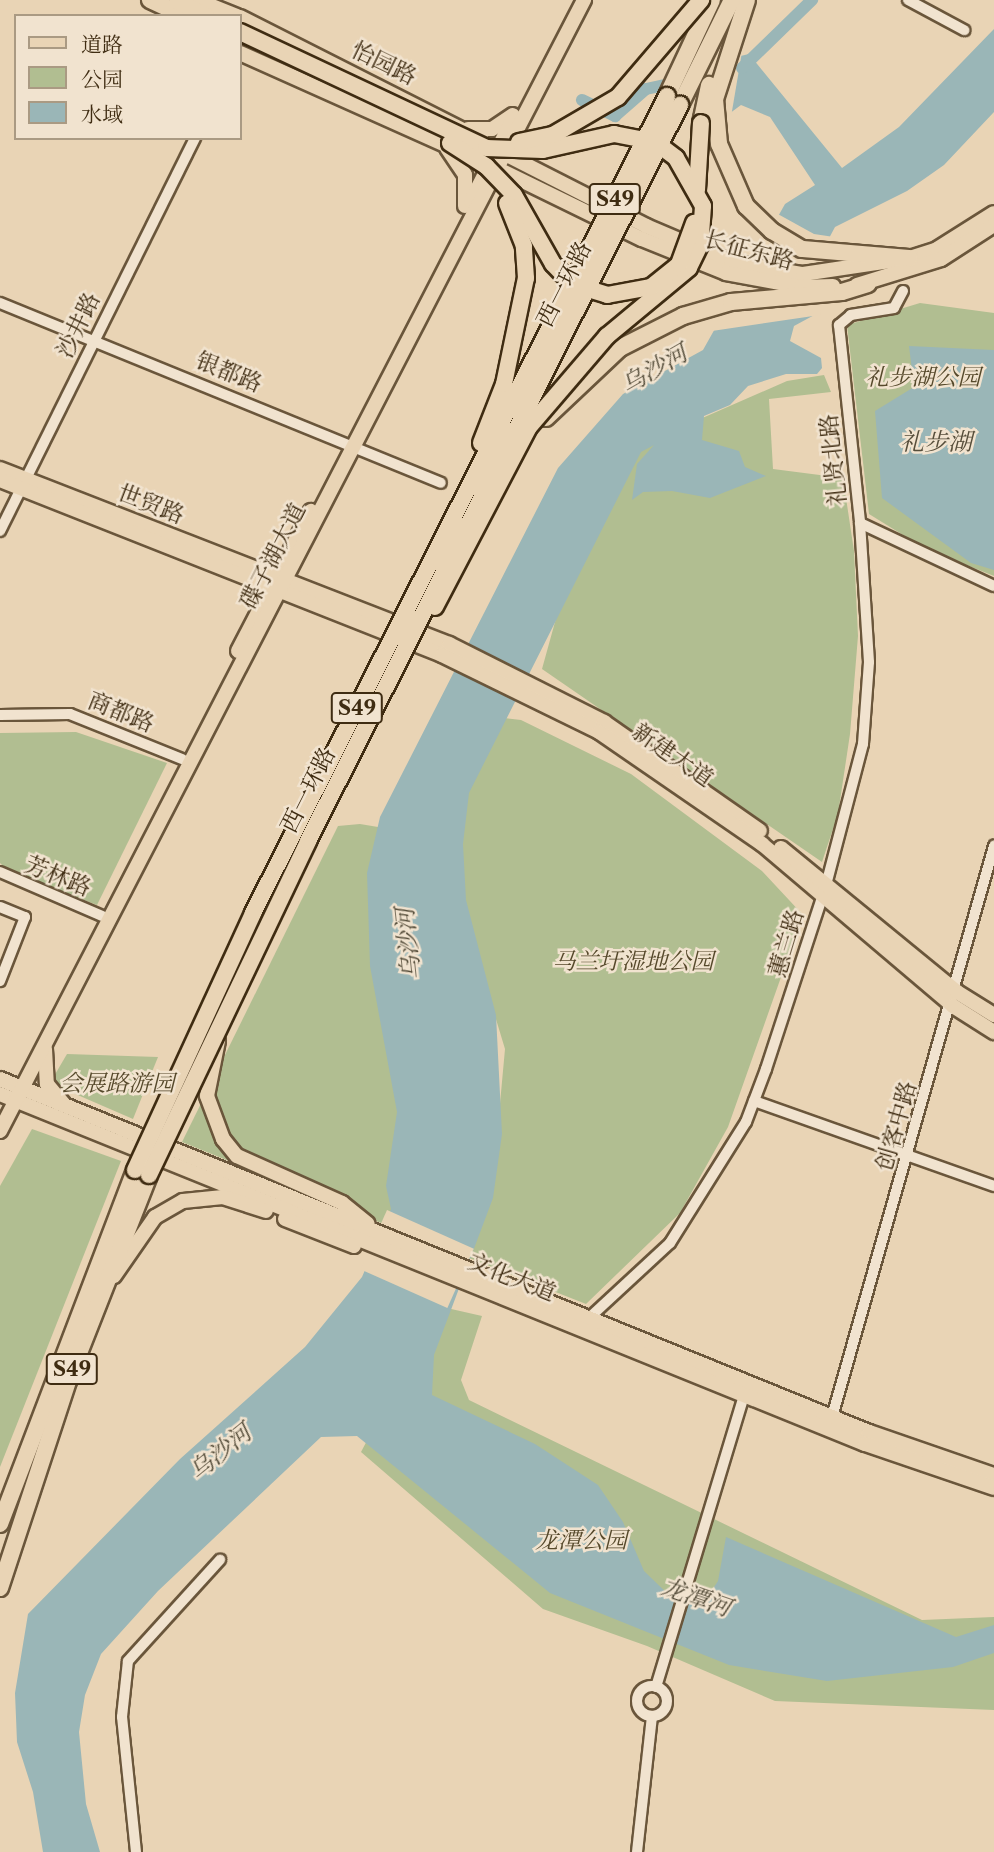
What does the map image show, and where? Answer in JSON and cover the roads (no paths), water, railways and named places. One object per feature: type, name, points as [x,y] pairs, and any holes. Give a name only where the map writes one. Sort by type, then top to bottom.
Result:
[{"type":"highway","points":[[150,0],[180,14]]},
{"type":"highway","points":[[175,0],[201,14]]},
{"type":"highway","points":[[418,122],[498,143],[554,135],[618,97],[701,0]]},
{"type":"highway","name":"西一环路","points":[[0,1524],[83,1295],[158,1117],[253,913],[712,0]]},
{"type":"highway","points":[[242,33],[418,122],[486,166],[514,195],[554,264],[572,284],[607,295],[651,287],[679,264],[693,233],[701,123],[712,69],[741,1]]},
{"type":"highway","points":[[741,1],[715,99],[719,144],[746,206],[772,231],[802,249],[910,258]]},
{"type":"highway","name":"西一环路","points":[[0,1588],[97,1302],[170,1124],[398,661],[741,1]]},
{"type":"highway","points":[[242,43],[418,122],[486,148],[512,152],[614,134],[655,142],[676,158],[703,206],[700,245],[689,268],[607,336],[565,380],[529,427],[449,585],[398,661]]},
{"type":"highway","points":[[418,122],[483,170],[502,194],[524,246],[520,321],[504,384],[449,527]]},
{"type":"highway","points":[[515,459],[578,383],[649,331],[731,302],[842,292],[868,284]]},
{"type":"highway","points":[[0,1600],[6,1568]]},
{"type":"main road","points":[[150,0],[170,14]]},
{"type":"main road","name":"怡园路","points":[[197,0],[231,14]]},
{"type":"main road","name":"碟子湖大道","points":[[0,1131],[12,1093],[49,1034],[525,106],[575,0]]},
{"type":"main road","name":"碟子湖大道","points":[[525,106],[584,0]]},
{"type":"main road","name":"怡园路","points":[[242,19],[464,128],[501,153]]},
{"type":"main road","points":[[242,53],[493,167]]},
{"type":"main road","points":[[464,128],[492,129],[525,106]]},
{"type":"main road","points":[[444,144],[465,175],[470,211],[505,190],[541,182],[527,149],[525,106]]},
{"type":"main road","name":"长征东路","points":[[501,153],[541,182]]},
{"type":"main road","name":"长征东路","points":[[493,167],[541,182],[728,267],[801,287],[868,284],[941,260],[994,225]]},
{"type":"main road","name":"长征东路","points":[[728,267],[803,274],[875,267],[910,258],[994,214]]},
{"type":"main road","name":"世贸路","points":[[0,469],[25,484],[278,585]]},
{"type":"main road","name":"世贸路","points":[[0,480],[25,484]]},
{"type":"main road","name":"碟子湖大道","points":[[0,1115],[182,759],[278,585]]},
{"type":"main road","name":"新建大道","points":[[278,585],[472,663],[604,722],[699,787],[994,1032]]},
{"type":"main road","points":[[232,994],[207,1096],[223,1139],[258,1168],[342,1203],[372,1237]]},
{"type":"main road","name":"新建大道","points":[[955,999],[994,1015]]},
{"type":"main road","points":[[49,1034],[44,1059],[47,1084],[70,1108]]},
{"type":"main road","points":[[0,1079],[12,1093]]},
{"type":"main road","name":"文化大道","points":[[12,1093],[70,1108],[372,1237]]},
{"type":"main road","name":"文化大道","points":[[12,1093],[471,1277],[744,1395],[994,1488]]},
{"type":"main road","points":[[97,1302],[144,1229],[183,1201],[223,1197],[335,1240],[372,1237]]},
{"type":"main road","name":"文化大道","points":[[471,1277],[589,1318],[832,1417],[994,1475]]},
{"type":"street","points":[[908,0],[964,30]]},
{"type":"street","name":"沙井路","points":[[0,531],[194,140]]},
{"type":"street","name":"礼贤北路","points":[[903,291],[894,308],[851,314],[839,325],[860,523],[994,586]]},
{"type":"street","name":"银都路","points":[[0,303],[441,483]]},
{"type":"street","name":"蕙兰路","points":[[589,1318],[670,1243],[710,1186],[754,1101],[825,890],[863,744],[869,662],[860,523]]},
{"type":"street","name":"商都路","points":[[0,715],[70,714],[182,759]]},
{"type":"street","name":"创客中路","points":[[832,1417],[955,999],[994,846]]},
{"type":"street","name":"芳林路","points":[[0,872],[102,916]]},
{"type":"street","points":[[0,907],[25,917],[0,981]]},
{"type":"street","points":[[754,1101],[994,1186]]},
{"type":"street","points":[[652,1716],[667,1706],[656,1687],[744,1395]]},
{"type":"street","points":[[136,1852],[122,1717],[128,1661],[220,1560]]},
{"type":"street","points":[[652,1716],[640,1709],[638,1700],[642,1692],[656,1687]]},
{"type":"street","points":[[637,1852],[652,1716]]},
{"type":"water","name":"乌沙河","points":[[994,29],[994,112],[944,165],[907,191],[835,227],[827,242],[818,313],[794,326],[790,341],[821,358],[822,368],[817,374],[786,374],[748,386],[730,405],[704,416],[702,440],[739,451],[745,467],[766,476],[710,498],[672,491],[643,492],[632,500],[637,464],[654,445],[641,452],[469,793],[463,844],[466,900],[496,1015],[502,1134],[493,1198],[434,1355],[432,1395],[535,1444],[598,1485],[623,1522],[644,1571],[673,1599],[703,1604],[718,1581],[726,1537],[956,1637],[994,1625],[994,1653],[953,1667],[827,1681],[729,1665],[550,1593],[357,1436],[321,1437],[158,1591],[101,1654],[85,1695],[79,1732],[86,1804],[100,1852],[43,1852],[33,1792],[17,1742],[15,1693],[28,1614],[180,1459],[305,1347],[362,1277],[391,1209],[386,1186],[397,1112],[370,966],[367,873],[380,817],[558,468],[623,394],[703,350],[785,204],[815,185],[770,117],[741,105],[710,128],[668,73],[749,54],[842,168],[899,127]]},
{"type":"water","name":"礼步湖","points":[[909,346],[994,350],[994,570],[971,563],[882,498],[875,411],[914,387]]},
{"type":"waterway","points":[[742,68],[812,0]]},
{"type":"waterway","points":[[582,100],[615,116],[646,89],[679,82]]},
{"type":"park label","name":"礼步湖公园","points":[[923,377]]},
{"type":"park label","name":"马兰圩湿地公园","points":[[633,961]]},
{"type":"park label","name":"会展路游园","points":[[117,1083]]},
{"type":"park label","name":"龙潭公园","points":[[581,1540]]},
{"type":"water label","name":"龙潭河","points":[[696,1597]]}]
